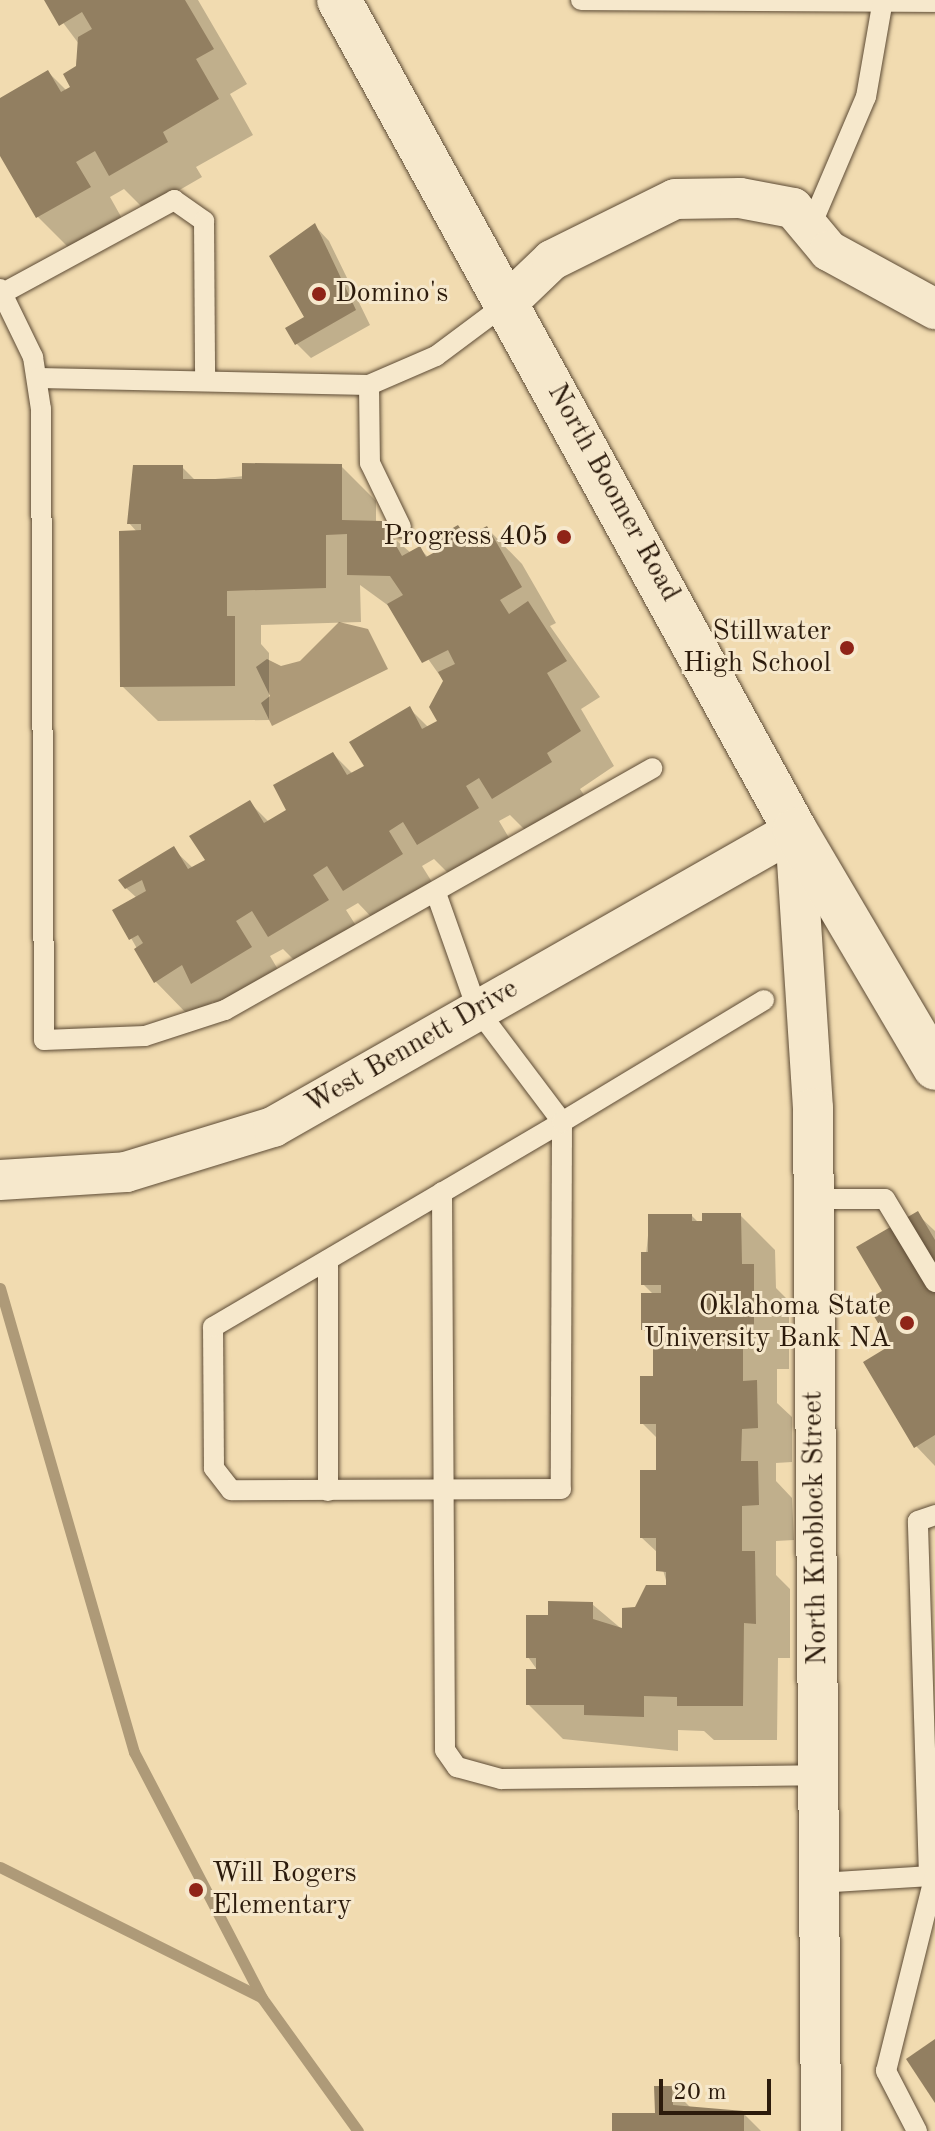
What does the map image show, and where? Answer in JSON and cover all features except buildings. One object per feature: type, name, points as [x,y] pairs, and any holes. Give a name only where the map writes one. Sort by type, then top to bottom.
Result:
[{"type":"main road","name":"North Boomer Road","points":[[339,0],[795,830],[935,1068]]},
{"type":"street","points":[[507,303],[552,260],[675,199],[740,198],[793,208],[829,251],[935,309]]},
{"type":"street","name":"West Bennett Drive","points":[[0,1180],[126,1172],[273,1127],[795,830]]},
{"type":"street","name":"North Knoblock Street","points":[[795,830],[813,1199],[821,2131]]},
{"type":"lane","points":[[581,0],[935,2]]},
{"type":"lane","points":[[810,228],[866,97],[883,2]]},
{"type":"lane","points":[[205,378],[204,221],[174,200],[2,291],[39,378],[44,1040],[145,1036],[225,1010],[652,768]]},
{"type":"lane","points":[[39,378],[205,378],[369,385],[436,356],[507,303]]},
{"type":"lane","points":[[369,385],[370,463],[401,527]]},
{"type":"lane","points":[[436,893],[477,1009],[562,1122],[561,1489],[231,1490],[220,1481],[213,1327],[562,1122],[764,1000]]},
{"type":"lane","points":[[442,1192],[442,1734],[457,1767],[501,1779],[818,1775]]},
{"type":"lane","points":[[813,1199],[885,1199],[935,1282]]},
{"type":"lane","points":[[328,1260],[328,1491]]},
{"type":"lane","points":[[917,2131],[886,2071],[932,1876],[918,1521],[935,1515]]},
{"type":"lane","points":[[819,1883],[932,1876]]},
{"type":"shaded area","points":[[339,622],[368,629],[388,669],[272,726],[261,703],[270,696],[256,667],[267,659],[281,666],[300,661]]},
{"type":"waterway","points":[[0,1288],[134,1752],[262,1998],[358,2131]]},
{"type":"waterway","points":[[0,1867],[261,1997]]},
{"type":"place","name":"Domino's","points":[[319,294]]},
{"type":"place","name":"Progress 405","points":[[564,537]]},
{"type":"place","name":"Stillwater High School","points":[[847,648]]},
{"type":"place","name":"Oklahoma State University Bank NA","points":[[907,1323]]},
{"type":"place","name":"Will Rogers Elementary","points":[[196,1890]]}]
